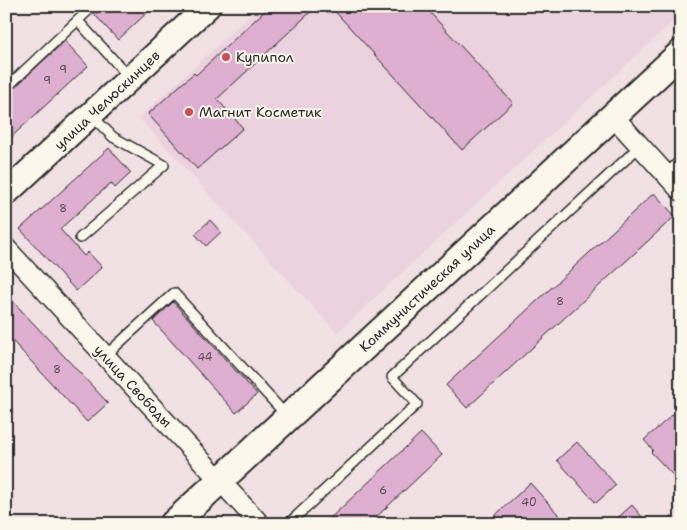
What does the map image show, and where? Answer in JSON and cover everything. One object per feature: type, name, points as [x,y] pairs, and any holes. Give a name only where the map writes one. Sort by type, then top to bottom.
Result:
[{"type":"main road","name":"Коммунистическая улица","points":[[172,524],[681,53]]},
{"type":"street","name":"улица Челюскинцев","points":[[6,193],[208,6]]},
{"type":"street","points":[[613,116],[681,191]]},
{"type":"street","name":"улица Свободы","points":[[6,248],[260,524]]},
{"type":"lane","points":[[6,88],[93,6]]},
{"type":"lane","points":[[78,21],[131,78]]},
{"type":"lane","points":[[80,238],[164,164],[113,137],[91,115]]},
{"type":"lane","points":[[288,524],[417,404],[392,377],[640,146]]},
{"type":"lane","points":[[666,174],[681,160]]},
{"type":"lane","points":[[105,356],[174,293],[288,417]]},
{"type":"shaded area","points":[[260,6],[681,6],[681,14],[337,333],[139,118]]},
{"type":"building","points":[[104,6],[154,6],[118,40],[95,15]]},
{"type":"building","points":[[270,6],[317,6],[217,99],[243,128],[197,169],[148,114],[194,73],[196,75]]},
{"type":"building","points":[[330,6],[424,6],[513,103],[462,150]]},
{"type":"building","points":[[65,41],[88,66],[6,142],[6,95]]},
{"type":"building","points":[[109,148],[131,173],[115,188],[111,183],[60,229],[84,256],[88,252],[102,267],[76,291],[20,229]]},
{"type":"building","points":[[654,193],[675,216],[467,408],[446,385]]},
{"type":"building","points":[[210,220],[221,232],[206,246],[195,234]]},
{"type":"building","points":[[6,294],[108,403],[87,422],[6,334]]},
{"type":"building","points":[[173,302],[257,394],[236,413],[153,321]]},
{"type":"building","points":[[681,407],[681,484],[651,452],[653,450],[644,440]]},
{"type":"building","points":[[421,433],[442,455],[369,524],[324,524]]},
{"type":"building","points":[[577,442],[616,485],[596,503],[557,460]]},
{"type":"building","points":[[530,483],[567,524],[486,524]]},
{"type":"building","points":[[632,505],[648,524],[611,524]]},
{"type":"place","name":"Купипол","points":[[226,57]]},
{"type":"place","name":"Магнит Косметик","points":[[189,112]]}]
